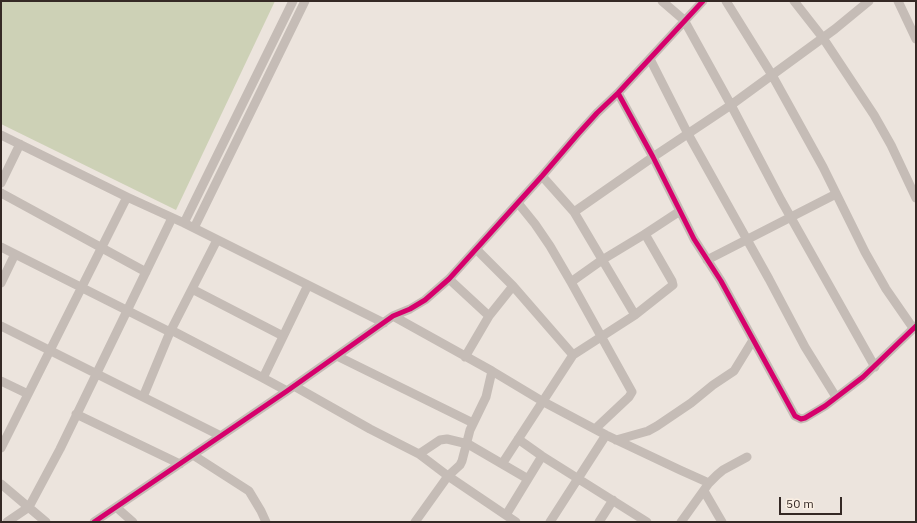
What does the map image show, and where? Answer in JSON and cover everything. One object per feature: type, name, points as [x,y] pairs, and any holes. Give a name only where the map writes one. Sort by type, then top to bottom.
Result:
[{"type":"street","points":[[184,223],[293,1]]},
{"type":"street","points":[[194,228],[305,1]]},
{"type":"street","points":[[662,1],[684,20],[791,218],[875,366]]},
{"type":"street","points":[[94,522],[221,436],[393,316],[410,309],[425,300],[449,279],[597,113],[618,93],[703,1]]},
{"type":"street","points":[[618,93],[653,157],[680,211],[707,260],[721,281],[795,416],[798,418],[805,418],[863,377],[915,327],[886,289],[772,75],[726,1]]},
{"type":"street","points":[[794,1],[823,38],[874,115],[891,145],[916,198]]},
{"type":"street","points":[[574,212],[731,105],[823,38],[869,1]]},
{"type":"street","points":[[898,1],[916,39]]},
{"type":"street","points":[[650,59],[688,134],[769,279],[805,348],[836,397]]},
{"type":"street","points":[[1,135],[127,197],[184,223],[384,323]]},
{"type":"street","points":[[1,183],[20,144]]},
{"type":"street","points":[[542,176],[574,212],[634,315]]},
{"type":"street","points":[[1,193],[146,272]]},
{"type":"street","points":[[707,260],[836,194]]},
{"type":"street","points":[[1,448],[127,197]]},
{"type":"street","points":[[518,203],[539,230],[571,282],[632,392],[629,397],[595,429]]},
{"type":"street","points":[[571,282],[602,260],[680,211]]},
{"type":"street","points":[[7,522],[29,508],[97,374],[172,218]]},
{"type":"street","points":[[502,464],[572,355],[634,315],[673,285],[645,234]]},
{"type":"street","points":[[143,397],[170,331],[217,240]]},
{"type":"street","points":[[1,247],[82,286],[127,311],[263,378],[290,388],[419,454],[448,476],[516,522]]},
{"type":"street","points":[[476,249],[513,286],[572,355]]},
{"type":"street","points":[[1,283],[15,254]]},
{"type":"street","points":[[449,279],[489,316]]},
{"type":"street","points":[[263,378],[308,285]]},
{"type":"street","points":[[464,357],[489,316],[513,286]]},
{"type":"street","points":[[192,289],[283,336]]},
{"type":"street","points":[[393,316],[464,357],[492,371],[542,401],[606,435],[709,483]]},
{"type":"street","points":[[1,326],[221,436]]},
{"type":"street","points":[[616,440],[652,429],[691,403],[713,385],[734,371],[753,340]]},
{"type":"street","points":[[337,356],[473,423]]},
{"type":"street","points":[[415,522],[448,476],[462,461],[468,444],[470,430],[486,397],[492,371]]},
{"type":"street","points":[[1,381],[28,394]]},
{"type":"street","points":[[76,414],[180,464]]},
{"type":"street","points":[[550,522],[606,435]]},
{"type":"street","points":[[419,454],[442,439],[447,438],[468,444],[528,479]]},
{"type":"street","points":[[518,439],[542,456],[647,522]]},
{"type":"street","points":[[193,455],[249,491],[262,511],[266,522]]},
{"type":"street","points":[[506,515],[542,456]]},
{"type":"street","points":[[681,522],[709,483],[723,470],[747,457]]},
{"type":"street","points":[[1,484],[46,522]]},
{"type":"street","points":[[704,491],[722,522]]},
{"type":"street","points":[[599,522],[613,500]]},
{"type":"street","points":[[116,507],[133,522]]},
{"type":"green space","points":[[1,1],[275,1],[176,210],[1,124]]},
{"type":"cycle path","points":[[94,522],[287,391],[393,316],[410,309],[425,300],[449,279],[597,113],[618,93],[703,1]]},
{"type":"cycle path","points":[[618,93],[653,157],[694,239],[721,281],[795,416],[801,419],[805,418],[825,406],[863,377],[916,326]]}]
